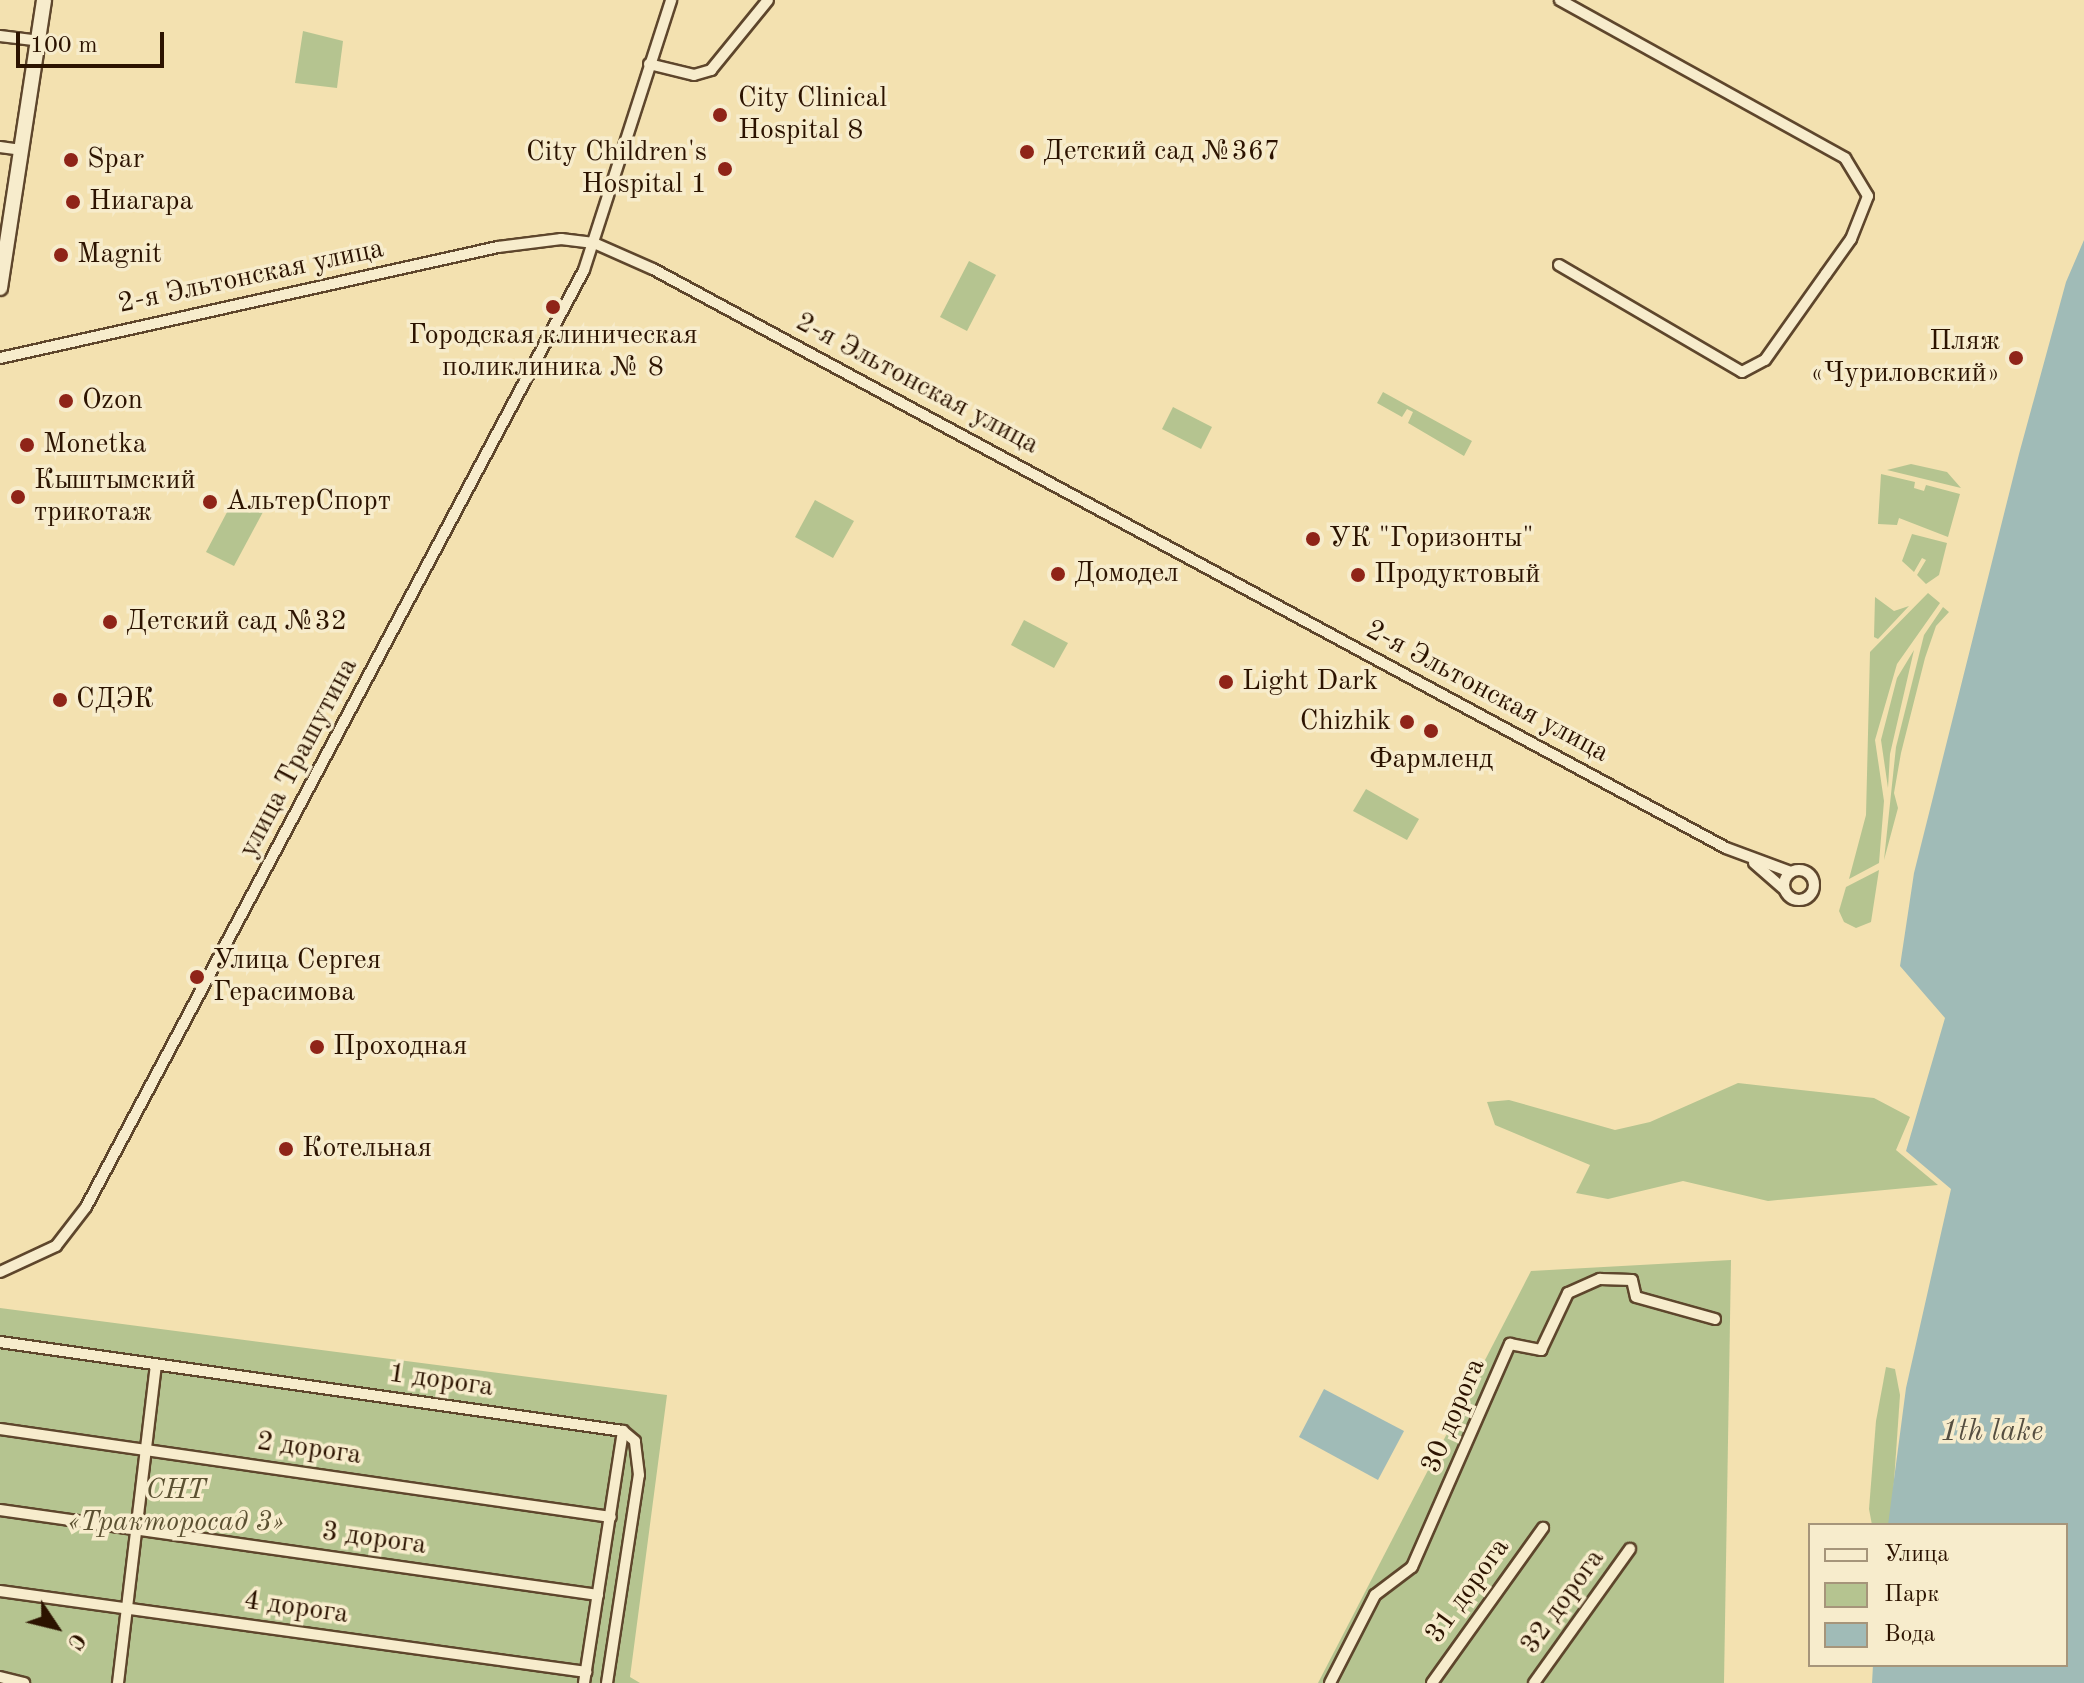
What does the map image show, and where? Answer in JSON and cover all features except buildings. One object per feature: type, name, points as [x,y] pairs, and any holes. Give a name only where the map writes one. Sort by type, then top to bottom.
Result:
[{"type":"street","points":[[0,288],[5,224],[21,150],[44,0]]},
{"type":"street","name":"улица Трашутина","points":[[0,1272],[56,1246],[86,1207],[577,284],[594,243],[671,0]]},
{"type":"street","points":[[649,64],[694,75],[711,70],[768,0]]},
{"type":"street","points":[[1559,265],[1742,372],[1765,360],[1851,239],[1868,196],[1845,158],[1560,0]]},
{"type":"street","points":[[0,36],[38,41]]},
{"type":"street","points":[[0,147],[21,150]]},
{"type":"street","name":"2-я Эльтонская улица","points":[[0,358],[498,247],[561,239],[594,243],[653,269],[1750,859]]},
{"type":"street","points":[[1750,859],[1791,872],[1808,873],[1813,891],[1797,901],[1750,859]]},
{"type":"street","points":[[1783,888],[1791,872]]},
{"type":"street","name":"30 дорога","points":[[1330,1683],[1375,1595],[1412,1567],[1510,1344],[1541,1350],[1568,1293],[1600,1279],[1632,1280],[1636,1297],[1715,1319]]},
{"type":"street","name":"1 дорога","points":[[0,1342],[623,1431]]},
{"type":"street","points":[[118,1683],[156,1366]]},
{"type":"street","name":"2 дорога","points":[[0,1429],[611,1517]]},
{"type":"street","points":[[585,1677],[623,1431]]},
{"type":"street","points":[[607,1683],[639,1475],[635,1441],[623,1431]]},
{"type":"street","name":"3 дорога","points":[[0,1510],[598,1595]]},
{"type":"street","name":"31 дорога","points":[[1432,1683],[1543,1528]]},
{"type":"street","name":"32 дорога","points":[[1534,1683],[1630,1549]]},
{"type":"street","name":"4 дорога","points":[[0,1591],[585,1677]]},
{"type":"street","points":[[0,1677],[24,1683]]},
{"type":"green space","points":[[303,31],[343,41],[337,88],[295,83]]},
{"type":"green space","points":[[969,261],[996,275],[967,331],[940,317]]},
{"type":"green space","points":[[1383,392],[1472,441],[1464,456],[1408,423],[1413,412],[1407,409],[1402,417],[1377,403]]},
{"type":"green space","points":[[1173,407],[1212,427],[1201,449],[1162,429]]},
{"type":"green space","points":[[1911,464],[1947,472],[1961,488],[1887,470]]},
{"type":"green space","points":[[1881,474],[1915,482],[1914,488],[1924,491],[1926,485],[1960,494],[1948,537],[1899,518],[1897,525],[1878,524]]},
{"type":"green space","points":[[235,497],[263,512],[234,566],[206,552]]},
{"type":"green space","points":[[815,500],[854,521],[833,558],[795,537]]},
{"type":"green space","points":[[1912,534],[1947,543],[1939,575],[1926,584],[1917,575],[1926,560],[1922,558],[1914,572],[1902,561]]},
{"type":"green space","points":[[1928,593],[1940,603],[1897,664],[1875,740],[1884,801],[1879,863],[1849,879],[1866,815],[1870,652]]},
{"type":"green space","points":[[1875,597],[1894,611],[1909,606],[1878,639],[1874,637]]},
{"type":"green space","points":[[1943,607],[1949,612],[1936,626],[1925,658],[1901,753],[1894,793],[1898,808],[1884,860],[1896,747],[1924,635]]},
{"type":"green space","points":[[1024,620],[1068,643],[1054,668],[1011,645]]},
{"type":"green space","points":[[1914,650],[1890,754],[1888,788],[1881,740],[1897,678]]},
{"type":"green space","points":[[1366,789],[1419,819],[1407,840],[1353,811]]},
{"type":"green space","points":[[1879,870],[1871,922],[1856,928],[1844,922],[1839,911],[1846,887]]},
{"type":"green space","points":[[1738,1083],[1874,1098],[1910,1117],[1896,1150],[1938,1185],[1768,1201],[1683,1181],[1608,1199],[1576,1193],[1590,1165],[1495,1125],[1487,1102],[1509,1100],[1615,1130],[1650,1122]]},
{"type":"green space","points":[[1731,1260],[1724,1683],[1318,1683],[1531,1271]]},
{"type":"green space","name":"СНТ «Тракторосад 3»","points":[[0,1308],[667,1395],[630,1677],[640,1683],[0,1683]]},
{"type":"green space","points":[[1886,1367],[1895,1369],[1900,1395],[1891,1523],[1872,1523],[1869,1509],[1876,1421]]},
{"type":"water","name":"1th lake","points":[[2084,240],[2084,1683],[1872,1683],[1873,1667],[2068,1667],[2068,1523],[1888,1523],[1906,1388],[1951,1189],[1906,1151],[1945,1018],[1900,966],[1914,873],[2019,454],[2066,282]]},
{"type":"water","points":[[1324,1389],[1404,1431],[1378,1480],[1299,1437]]},
{"type":"place","name":"City Clinical Hospital 8","points":[[720,115]]},
{"type":"place","name":"Детский сад №367","points":[[1027,152]]},
{"type":"place","name":"Spar","points":[[71,160]]},
{"type":"place","name":"City Children's Hospital 1","points":[[725,169]]},
{"type":"place","name":"Ниагара","points":[[73,202]]},
{"type":"place","name":"Magnit","points":[[61,255]]},
{"type":"place","name":"Городская клиническая поликлиника № 8","points":[[553,307]]},
{"type":"place","name":"Пляж «Чуриловский»","points":[[2016,358]]},
{"type":"place","name":"Ozon","points":[[66,401]]},
{"type":"place","name":"Monetka","points":[[27,445]]},
{"type":"place","name":"Кыштымский трикотаж","points":[[18,497]]},
{"type":"place","name":"АльтерСпорт","points":[[210,502]]},
{"type":"place","name":"УК \"Горизонты\"","points":[[1313,539]]},
{"type":"place","name":"Домодел","points":[[1058,574]]},
{"type":"place","name":"Продуктовый","points":[[1358,575]]},
{"type":"place","name":"Детский сад №32","points":[[110,622]]},
{"type":"place","name":"Light Dark","points":[[1226,682]]},
{"type":"place","name":"СДЭК","points":[[60,700]]},
{"type":"place","name":"Chizhik","points":[[1407,722]]},
{"type":"place","name":"Фармленд","points":[[1431,731]]},
{"type":"place","name":"Улица Сергея Герасимова","points":[[197,977]]},
{"type":"place","name":"Проходная","points":[[317,1047]]},
{"type":"place","name":"Котельная","points":[[286,1149]]}]
